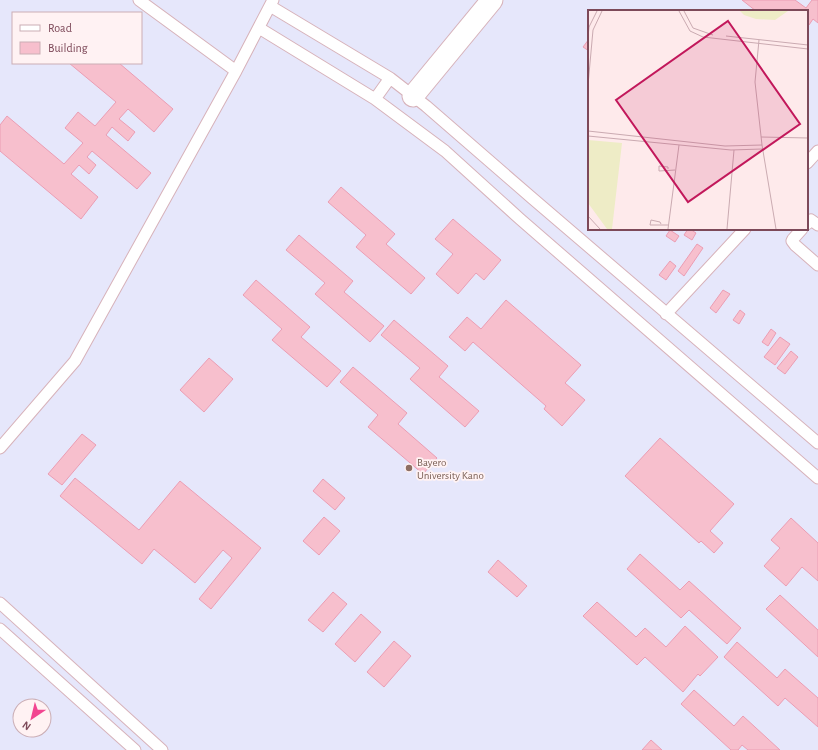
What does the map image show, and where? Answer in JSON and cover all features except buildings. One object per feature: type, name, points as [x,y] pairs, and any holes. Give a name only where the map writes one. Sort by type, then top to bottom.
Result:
[{"type":"street","points":[[413,96],[492,0]]},
{"type":"lane","points":[[139,0],[236,71]]},
{"type":"lane","points":[[0,448],[75,360],[236,71],[272,3],[390,78],[426,106],[666,314],[818,443]]},
{"type":"lane","points":[[259,28],[375,99],[445,151],[520,219],[818,477]]},
{"type":"lane","points":[[375,99],[390,78]]},
{"type":"lane","points":[[808,162],[818,151]]},
{"type":"lane","points":[[808,223],[811,220],[818,225]]},
{"type":"lane","points":[[666,314],[744,230]]},
{"type":"lane","points":[[801,230],[792,241],[818,265]]},
{"type":"lane","points":[[0,603],[159,749]]},
{"type":"lane","points":[[0,629],[135,750]]},
{"type":"shaded area","name":"Bayero University Kano","points":[[0,0],[818,0],[818,750],[0,750]]},
{"type":"place","name":"Bayero University Kano","points":[[409,468]]}]
